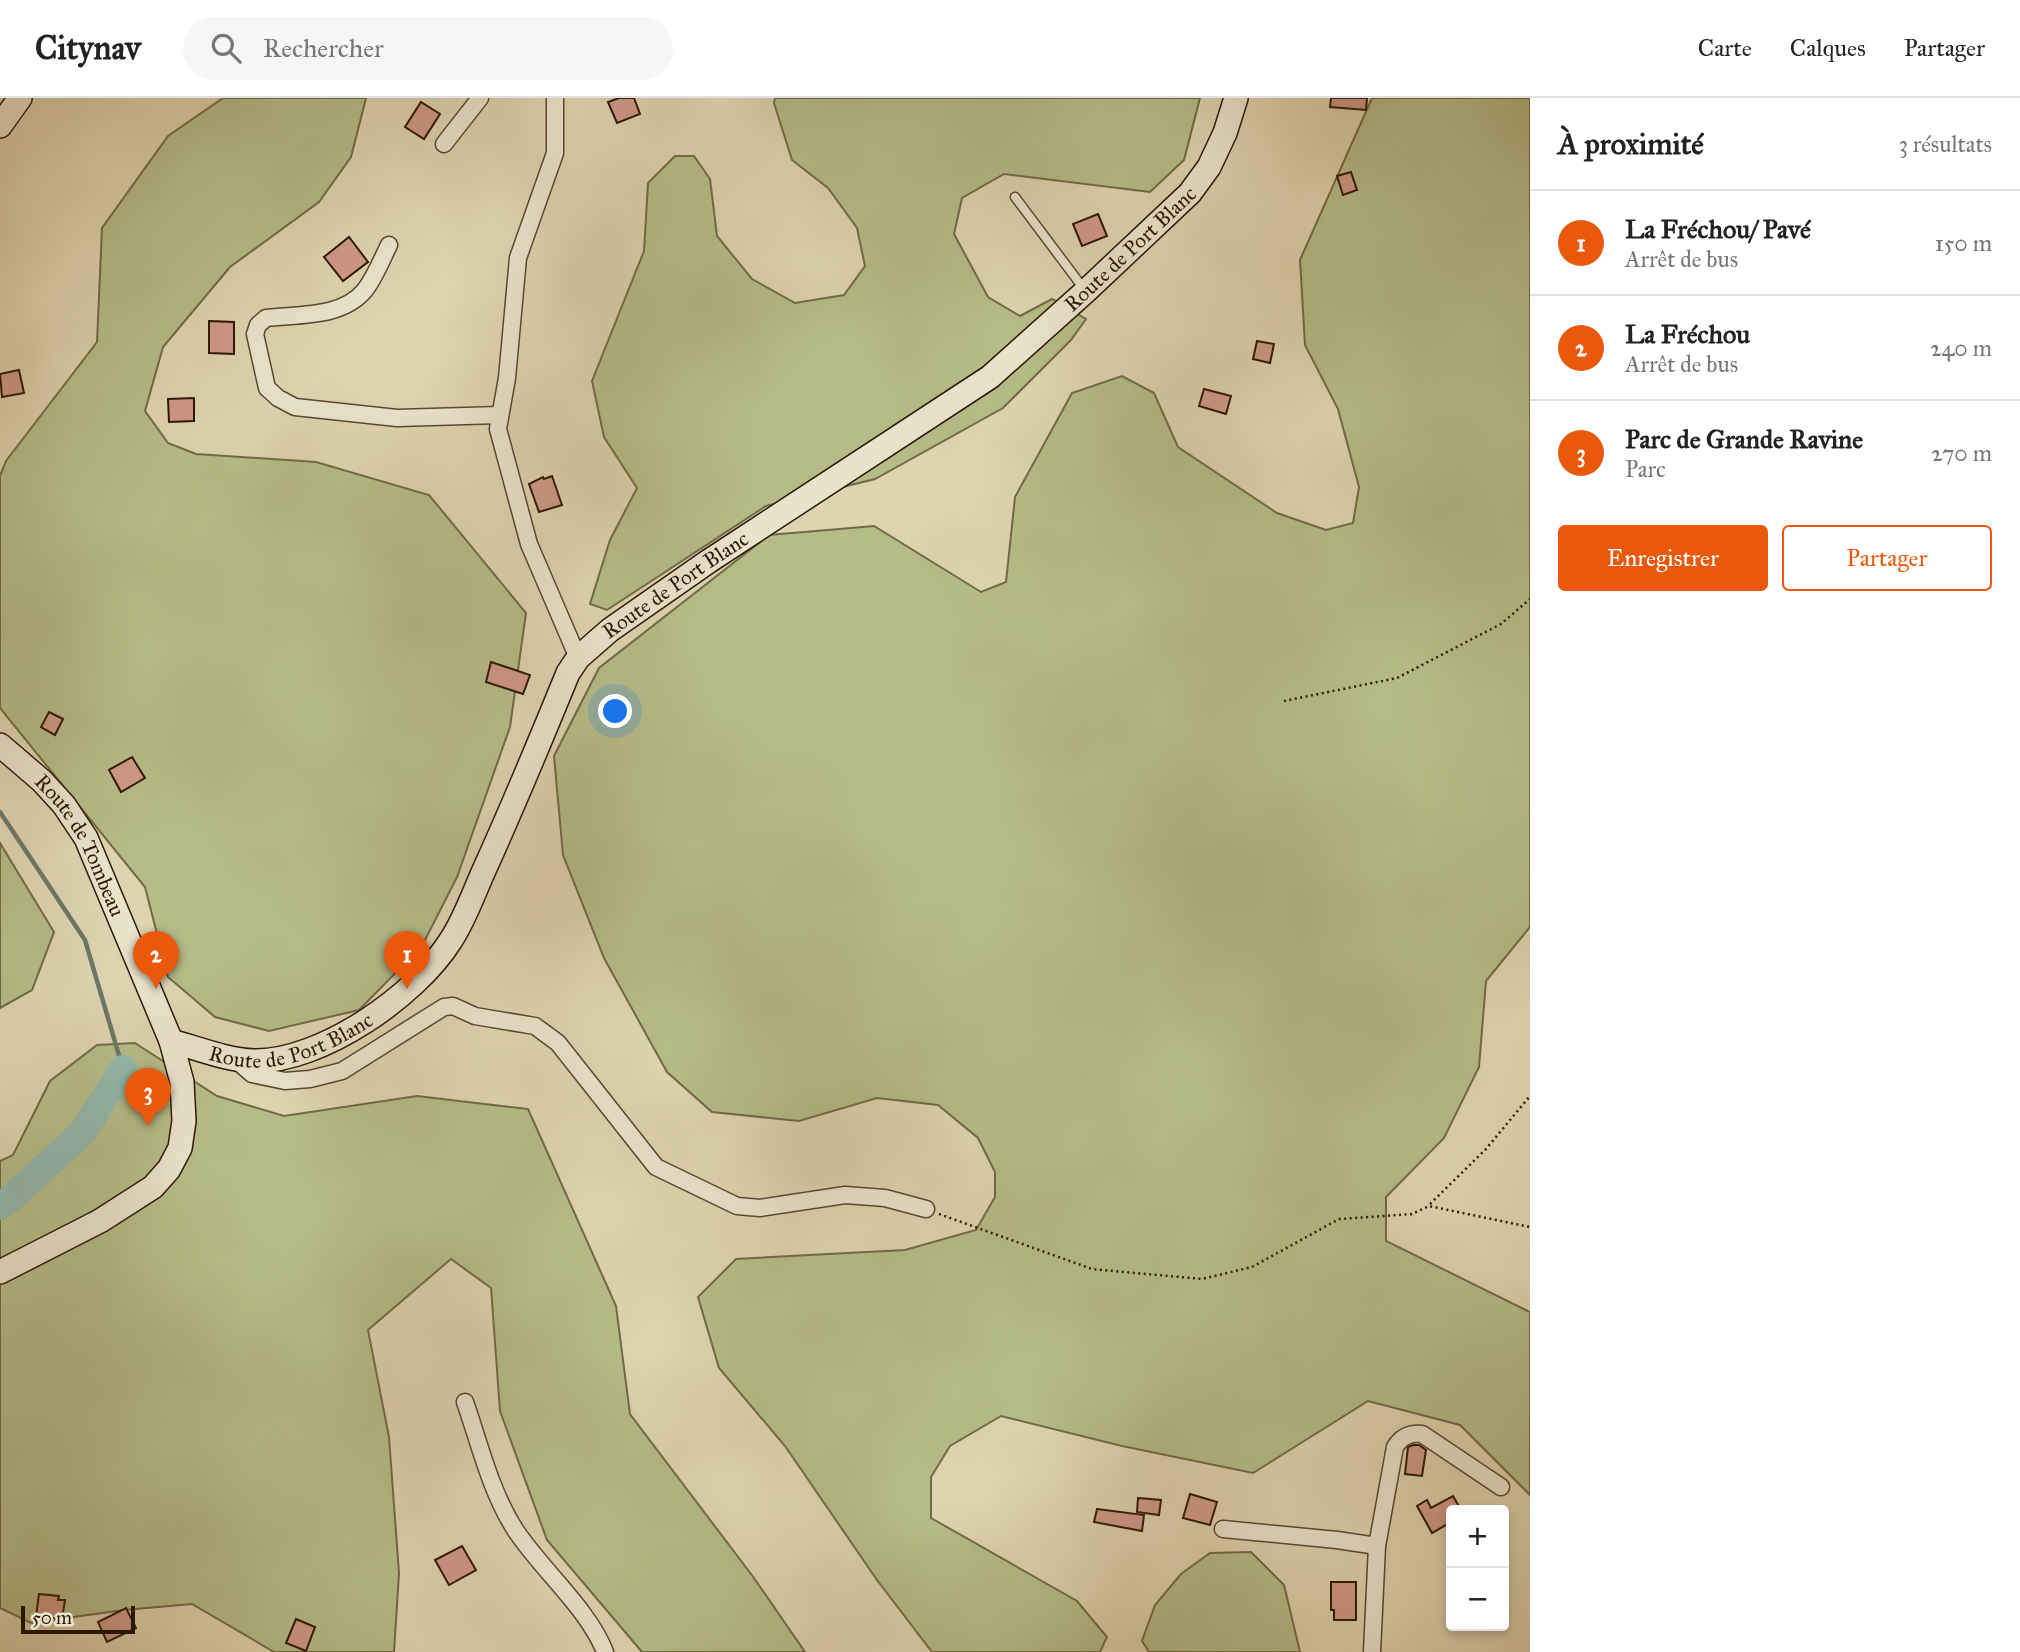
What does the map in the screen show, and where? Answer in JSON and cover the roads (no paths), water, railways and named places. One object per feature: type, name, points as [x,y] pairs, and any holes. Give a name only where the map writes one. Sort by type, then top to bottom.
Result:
[{"type":"street","points":[[0,126],[20,98]]},
{"type":"street","points":[[443,144],[480,98]]},
{"type":"street","points":[[555,98],[555,152],[518,258],[507,377],[498,429],[529,544],[578,658]]},
{"type":"street","name":"Route de Port Blanc","points":[[171,1041],[252,1061],[282,1058],[316,1047],[349,1030],[394,1001],[426,972],[452,940],[519,793],[568,673],[578,658],[610,630],[709,561],[990,377],[1190,193],[1209,167],[1225,133],[1236,98]]},
{"type":"street","points":[[389,245],[365,290],[347,305],[337,310],[266,318],[258,325],[255,334],[267,388],[295,407],[397,418],[500,415]]},
{"type":"street","name":"Route de Tombeau","points":[[0,745],[42,781],[64,805],[86,838],[171,1041],[182,1082],[184,1121],[180,1147],[169,1169],[153,1187],[100,1220],[0,1272]]},
{"type":"street","points":[[233,1057],[252,1074],[285,1081],[310,1079],[342,1071],[444,1007],[453,1006],[475,1016],[535,1026],[558,1042],[656,1167],[737,1206],[760,1208],[845,1195],[885,1198],[926,1209]]},
{"type":"street","points":[[465,1402],[493,1485],[516,1530],[589,1624],[605,1652]]},
{"type":"street","points":[[1372,1652],[1377,1546],[1395,1447],[1407,1435],[1422,1434],[1501,1487]]},
{"type":"street","points":[[1223,1529],[1377,1546]]},
{"type":"lane","points":[[1015,197],[1086,291]]},
{"type":"waterway","points":[[0,812],[85,940],[123,1069]]},
{"type":"waterway","points":[[0,1206],[82,1133],[123,1069]]},
{"type":"place","name":"La Fréchou","points":[[156,989]]},
{"type":"place","name":"La Fréchou/ Pavé","points":[[407,989]]},
{"type":"place","name":"Parc de Grande Ravine","points":[[148,1126]]}]
